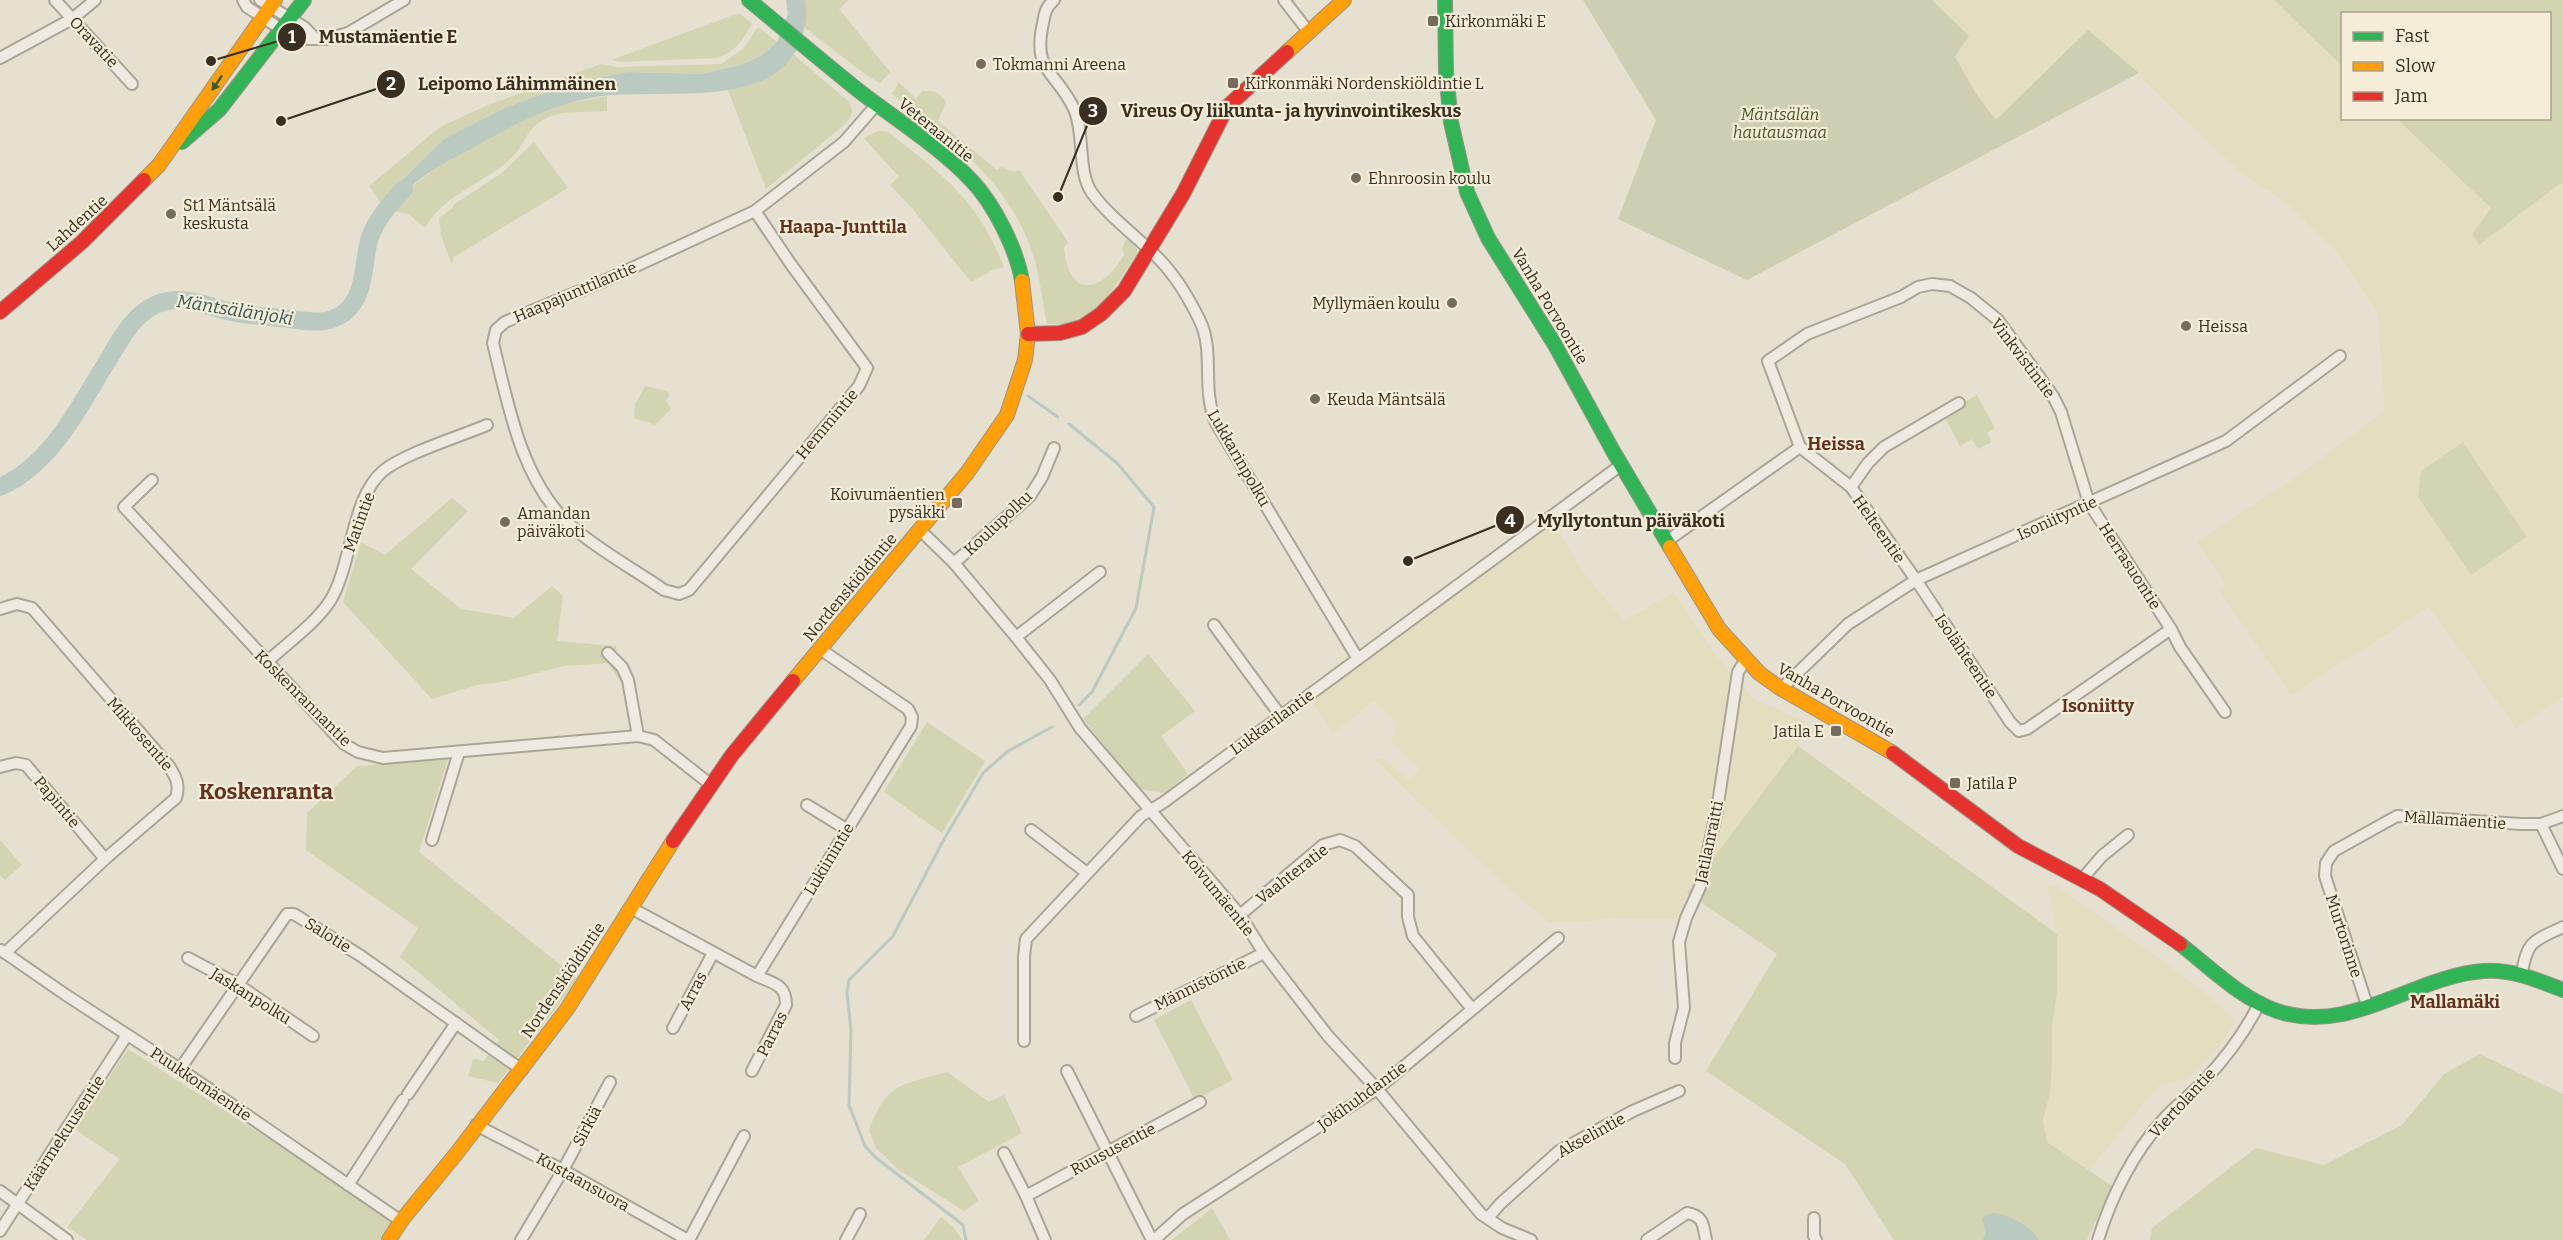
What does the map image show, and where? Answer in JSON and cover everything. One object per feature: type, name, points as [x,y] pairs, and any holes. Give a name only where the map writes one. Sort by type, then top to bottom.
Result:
[{"type":"main road","name":"Lahdentie","points":[[170,151],[219,110],[304,0]]},
{"type":"main road","name":"Veteraanitie","points":[[749,0],[824,63],[949,160],[973,182],[1006,232],[1020,267],[1028,311],[1028,334]]},
{"type":"main road","points":[[1028,334],[1070,333],[1096,320],[1124,291],[1183,194],[1227,107],[1344,0]]},
{"type":"main road","name":"Vanha Porvoontie","points":[[1445,0],[1451,112],[1455,143],[1466,188],[1490,241],[1567,363],[1621,465],[1682,568],[1725,635],[1745,661],[1781,689],[1820,709],[1899,756],[2023,849],[2083,878],[2125,905],[2187,950],[2241,994],[2259,1004],[2307,1018],[2338,1015],[2367,1008],[2445,978],[2484,970],[2522,973],[2563,990]]},
{"type":"main road","name":"Lahdentie","points":[[0,312],[82,242],[126,200],[170,151],[267,6]]},
{"type":"main road","name":"Nordenskiöldintie","points":[[389,1240],[401,1221],[522,1070],[567,1009],[710,784],[752,727],[967,473],[1007,415],[1025,360],[1028,334]]},
{"type":"street","name":"Oravatie","points":[[55,0],[132,84]]},
{"type":"street","points":[[0,58],[72,19],[95,0]]},
{"type":"street","points":[[243,0],[247,7],[267,6],[290,18],[315,38]]},
{"type":"street","points":[[267,6],[281,30],[296,39],[326,39],[338,37],[404,0]]},
{"type":"street","name":"Lukkarinpolku","points":[[1054,0],[1046,6],[1040,48],[1042,63],[1074,109],[1088,186],[1113,217],[1150,250],[1172,276],[1202,323],[1206,337],[1209,408],[1358,659]]},
{"type":"street","points":[[1284,0],[1308,31]]},
{"type":"street","name":"Haapajunttilantie","points":[[679,594],[664,590],[572,526],[556,511],[518,444],[493,343],[496,330],[505,322],[627,271],[755,211],[844,142],[877,104]]},
{"type":"street","name":"Hemmintie","points":[[679,594],[689,590],[860,386],[867,368],[790,264],[755,211]]},
{"type":"street","name":"Vinkvistintie","points":[[1800,447],[1768,361],[1807,334],[1901,297],[1918,287],[1932,284],[1950,286],[1971,298],[1998,320],[2053,396],[2061,412],[2089,503]]},
{"type":"street","name":"Isoniityntie","points":[[1781,689],[1848,624],[1916,579],[2226,441],[2340,356]]},
{"type":"street","points":[[1851,487],[1868,463],[1884,447],[1959,403]]},
{"type":"street","name":"Matintie","points":[[267,662],[329,602],[337,587],[364,499],[376,478],[395,463],[488,425]]},
{"type":"street","points":[[1667,541],[1800,447]]},
{"type":"street","name":"Helteentie","points":[[1800,447],[1851,487],[1916,579]]},
{"type":"street","name":"Koulupolku","points":[[954,563],[1030,496],[1042,477],[1054,448]]},
{"type":"street","name":"Lukkarilantie","points":[[1024,1041],[1026,939],[1149,810],[1164,802],[1621,465]]},
{"type":"street","name":"Koskenrannantie","points":[[152,480],[124,507],[344,744],[358,752],[383,758],[638,736],[654,740],[710,784]]},
{"type":"street","name":"Herrasuontie","points":[[2089,503],[2171,629],[2180,647],[2225,712]]},
{"type":"street","name":"Koivumäentie","points":[[919,529],[954,563],[1016,637],[1050,680],[1080,728],[1240,915],[1264,953],[1328,1036],[1377,1089],[1471,1202],[1502,1228],[1531,1240]]},
{"type":"street","points":[[1016,637],[1100,572]]},
{"type":"street","name":"Isolähteentie","points":[[1916,579],[1998,704],[2019,731],[2027,729],[2171,629]]},
{"type":"street","name":"Mikkosentie","points":[[0,609],[16,604],[32,608],[176,776],[179,789],[176,798],[3,951]]},
{"type":"street","points":[[1214,625],[1280,715]]},
{"type":"street","name":"Lukiinintie","points":[[757,976],[911,726],[912,717],[908,709],[820,649]]},
{"type":"street","points":[[608,652],[622,667],[628,680],[638,736]]},
{"type":"street","name":"Jatilanraitti","points":[[1676,1058],[1675,1043],[1684,1008],[1679,942],[1686,918],[1700,886],[1719,799],[1738,672],[1745,661]]},
{"type":"street","points":[[432,840],[459,752]]},
{"type":"street","name":"Papintie","points":[[0,767],[16,763],[26,765],[105,859]]},
{"type":"street","points":[[807,806],[846,829]]},
{"type":"street","name":"Mallamäentie","points":[[2326,863],[2334,852],[2397,816],[2541,824],[2563,816]]},
{"type":"street","points":[[2541,824],[2563,869]]},
{"type":"street","points":[[1031,830],[1087,873]]},
{"type":"street","points":[[2083,878],[2102,856],[2128,835]]},
{"type":"street","name":"Vaahteratie","points":[[1240,915],[1323,845],[1340,840],[1355,846],[1408,895],[1408,917],[1413,936],[1472,1009]]},
{"type":"street","name":"Murtorinne","points":[[2326,863],[2325,876],[2367,1008]]},
{"type":"street","points":[[631,908],[757,976]]},
{"type":"street","name":"Salotie","points":[[180,1069],[287,914],[294,914],[361,956],[522,1070]]},
{"type":"street","points":[[2522,973],[2525,953],[2530,945],[2563,927]]},
{"type":"street","name":"Jokihuhdantie","points":[[1153,1240],[1183,1214],[1377,1089],[1558,938]]},
{"type":"street","name":"Puukkomäentie","points":[[3,951],[401,1221]]},
{"type":"street","name":"Arras","points":[[673,1028],[713,953]]},
{"type":"street","name":"Männistöntie","points":[[1136,1016],[1264,953]]},
{"type":"street","name":"Jaskanpolku","points":[[188,958],[237,984],[313,1036]]},
{"type":"street","name":"Parras","points":[[752,1071],[786,1005],[786,994],[781,987],[757,976]]},
{"type":"street","name":"Viertolantie","points":[[2098,1240],[2119,1188],[2141,1148],[2163,1119],[2211,1074],[2236,1042],[2259,1004]]},
{"type":"street","points":[[348,1185],[456,1023]]},
{"type":"street","name":"Käärmekuusentie","points":[[0,1231],[127,1035]]},
{"type":"street","points":[[1067,1071],[1106,1153],[1153,1240]]},
{"type":"street","name":"Sirkiä","points":[[521,1240],[563,1170],[610,1082]]},
{"type":"street","name":"Akselintie","points":[[1488,1218],[1500,1204],[1559,1151],[1679,1091]]},
{"type":"street","name":"Ruususentie","points":[[1026,1196],[1200,1102]]},
{"type":"street","name":"Kustaansuora","points":[[476,1125],[689,1240]]},
{"type":"street","points":[[689,1240],[744,1136]]},
{"type":"street","points":[[1004,1153],[1045,1240]]},
{"type":"street","points":[[0,1191],[67,1240]]},
{"type":"street","points":[[1647,1240],[1687,1213],[1697,1215],[1703,1221],[1706,1240]]},
{"type":"street","points":[[846,1240],[860,1214]]},
{"type":"street","points":[[1814,1218],[1816,1240]]},
{"type":"shaded area","points":[[786,0],[805,0],[804,28],[799,44],[785,65],[764,80],[738,88],[709,92],[595,97],[563,105],[521,122],[441,165],[410,188],[392,210],[380,202],[444,139],[507,107],[564,86],[627,72],[702,74],[740,65],[761,56],[777,42],[788,14]]},
{"type":"shaded area","points":[[1932,0],[2274,0],[2341,65],[2341,120],[2398,120],[2491,208],[2472,234],[2561,183],[2563,185],[2563,697],[2516,728],[2429,607],[2291,695],[2219,590],[2226,584],[2197,541],[2292,480],[2385,411],[2377,312],[2338,253],[2282,199],[2242,174],[2144,81],[2139,73],[2087,30],[1996,121],[1977,95],[1955,57],[1969,36]]},
{"type":"shaded area","points":[[1554,525],[1584,573],[1624,621],[1674,592],[1717,656],[1755,700],[1806,721],[1798,746],[1861,798],[1687,893],[1677,919],[1610,918],[1583,922],[1549,922],[1507,887],[1374,759],[1383,758],[1409,780],[1420,769],[1391,742],[1397,723],[1374,701],[1333,733],[1313,705],[1324,675],[1349,655],[1463,575],[1524,545],[1547,527]]},
{"type":"shaded area","points":[[2047,885],[2057,886],[2198,987],[2236,1021],[2216,1050],[2187,1079],[2161,1084],[2151,1094],[2089,1170],[2047,1142],[2043,1120],[2050,1093],[2052,1027],[2057,992],[2057,934]]},
{"type":"shaded area","points":[[1992,1213],[2004,1215],[2026,1226],[2038,1240],[1983,1240],[1986,1232],[1982,1218]]},
{"type":"green space","points":[[805,0],[849,0],[839,9],[890,72],[880,83],[805,28]]},
{"type":"green space","name":"Mäntsälän hautausmaa","points":[[1583,0],[1932,0],[1969,36],[1955,57],[1977,95],[1996,120],[2088,30],[2139,73],[1747,280],[1618,219],[1656,120]]},
{"type":"green space","points":[[2274,0],[2563,0],[2563,185],[2561,183],[2479,245],[2472,234],[2491,208],[2398,120],[2551,120],[2551,12],[2341,12],[2341,65]]},
{"type":"green space","points":[[739,13],[752,24],[738,45],[717,58],[621,62],[611,60]]},
{"type":"green space","points":[[758,27],[777,42],[761,56],[740,65],[702,74],[627,72],[564,86],[507,107],[444,139],[380,202],[369,186],[440,127],[488,105],[601,64],[616,67],[721,64],[743,49]]},
{"type":"green space","points":[[794,55],[848,101],[852,114],[844,125],[766,189],[728,90],[756,82],[773,74],[788,63]]},
{"type":"green space","points":[[899,82],[916,99],[923,91],[933,91],[939,94],[946,102],[938,121],[997,170],[1001,167],[1015,172],[1019,170],[1068,242],[1064,248],[1067,265],[1072,276],[1079,283],[1088,285],[1097,283],[1106,277],[1124,255],[1122,248],[1127,238],[1135,244],[1137,253],[1110,293],[1093,312],[1075,323],[1047,324],[1032,252],[1008,203],[974,162],[892,94]]},
{"type":"green space","points":[[607,96],[607,111],[558,114],[543,120],[530,132],[514,155],[492,174],[444,205],[425,228],[410,215],[392,210],[402,195],[443,162],[522,119],[561,105]]},
{"type":"green space","points":[[878,131],[888,132],[957,190],[983,224],[1004,267],[993,270],[971,282],[912,208],[890,185],[899,177],[864,138]]},
{"type":"green space","points":[[534,142],[568,188],[454,257],[452,265],[441,235],[439,218],[453,208],[453,205],[502,173]]},
{"type":"green space","points":[[645,386],[667,391],[670,395],[666,401],[671,409],[655,425],[634,418],[635,405]]},
{"type":"green space","points":[[1977,395],[1995,429],[1987,433],[1992,442],[1978,449],[1972,439],[1960,446],[1943,414]]},
{"type":"green space","points":[[2463,442],[2527,537],[2471,575],[2418,497],[2421,471]]},
{"type":"green space","points":[[452,498],[468,511],[411,569],[461,609],[514,618],[552,586],[563,596],[557,641],[616,646],[624,687],[608,663],[564,666],[501,682],[477,685],[432,699],[343,602],[361,542],[385,555]]},
{"type":"green space","points":[[1148,654],[1195,711],[1161,736],[1188,774],[1164,793],[1140,789],[1083,719]]},
{"type":"green space","points":[[927,722],[985,761],[942,833],[884,792]]},
{"type":"green space","points":[[1798,746],[2057,934],[2057,992],[2052,1027],[2050,1093],[2043,1120],[2047,1142],[2112,1186],[2087,1240],[1894,1240],[1845,1164],[1706,1071],[1777,954],[1687,893]]},
{"type":"green space","points":[[448,759],[419,852],[578,979],[498,1083],[468,1076],[473,1059],[484,1061],[499,1040],[400,957],[418,928],[306,850],[307,813],[357,766]]},
{"type":"green space","points":[[0,840],[22,865],[5,880],[0,875]]},
{"type":"green space","points":[[1191,1000],[1233,1080],[1195,1100],[1154,1020]]},
{"type":"green space","points":[[128,1049],[396,1220],[382,1240],[87,1240],[67,1227],[120,1159],[74,1129]]},
{"type":"green space","points":[[2480,1054],[2563,1094],[2563,1240],[2150,1240],[2152,1228],[2256,1148],[2324,1165],[2402,1125],[2444,1074]]},
{"type":"green space","points":[[947,1072],[989,1102],[1004,1095],[1022,1133],[958,1167],[979,1201],[964,1211],[899,1170],[876,1148],[869,1130],[883,1102],[898,1088]]},
{"type":"green space","points":[[1212,1208],[1230,1240],[1172,1240]]},
{"type":"green space","points":[[941,1217],[954,1228],[962,1240],[924,1240]]},
{"type":"waterway","name":"Mäntsälänjoki","points":[[0,487],[19,477],[50,448],[76,413],[127,330],[139,316],[151,307],[163,302],[186,301],[237,313],[315,322],[327,321],[344,313],[357,297],[373,230],[384,212],[404,189]]},
{"type":"waterway","points":[[1028,396],[1058,417]]},
{"type":"waterway","points":[[1069,424],[1117,463],[1154,507],[1136,608],[1092,692],[1079,705]]},
{"type":"waterway","points":[[966,1240],[963,1225],[875,1157],[865,1146],[849,1105],[851,1030],[847,993],[849,980],[893,936],[943,841],[983,773],[1008,751],[1052,727]]},
{"type":"traffic: fast","points":[[182,142],[219,110],[304,0]]},
{"type":"traffic: fast","points":[[749,0],[854,87],[945,155],[972,181],[1003,228],[1010,242],[1022,281]]},
{"type":"traffic: fast","points":[[1445,0],[1446,72],[1451,122],[1467,192],[1488,238],[1555,345],[1613,451],[1670,547]]},
{"type":"traffic: fast","points":[[2180,944],[2226,982],[2251,998],[2277,1011],[2304,1017],[2331,1016],[2356,1011],[2432,983],[2458,975],[2484,971],[2514,973],[2563,990]]},
{"type":"traffic: slow","points":[[144,180],[159,165],[275,0]]},
{"type":"traffic: slow","points":[[1287,52],[1344,0]]},
{"type":"traffic: slow","points":[[793,681],[967,473],[1007,415],[1025,360],[1028,334],[1022,281]]},
{"type":"traffic: slow","points":[[1670,547],[1719,629],[1759,673],[1780,688],[1893,753]]},
{"type":"traffic: slow","points":[[389,1240],[401,1221],[456,1154],[567,1009],[673,841]]},
{"type":"traffic: jam","points":[[1028,334],[1060,333],[1082,327],[1101,314],[1124,291],[1183,194],[1227,107],[1287,52]]},
{"type":"traffic: jam","points":[[0,312],[82,242],[144,180]]},
{"type":"traffic: jam","points":[[673,841],[732,755],[793,681]]},
{"type":"traffic: jam","points":[[1893,753],[2018,846],[2100,889],[2180,944]]},
{"type":"place","name":"Kirkonmäki E","points":[[1433,21]]},
{"type":"place","name":"Mustamäentie E","points":[[211,61]]},
{"type":"place","name":"Tokmanni Areena","points":[[981,64]]},
{"type":"place","name":"Kirkonmäki Nordenskiöldintie L","points":[[1233,83]]},
{"type":"place","name":"Leipomo Lähimmäinen","points":[[281,121]]},
{"type":"place","name":"Ehnroosin koulu","points":[[1356,178]]},
{"type":"place","name":"Vireus Oy liikunta- ja hyvinvointikeskus","points":[[1058,197]]},
{"type":"place","name":"St1 Mäntsälä keskusta","points":[[171,214]]},
{"type":"place","name":"Myllymäen koulu","points":[[1452,303]]},
{"type":"place","name":"Heissa","points":[[2186,326]]},
{"type":"place","name":"Keuda Mäntsälä","points":[[1315,399]]},
{"type":"place","name":"Koivumäentien pysäkki","points":[[957,503]]},
{"type":"place","name":"Amandan päiväkoti","points":[[505,522]]},
{"type":"place","name":"Myllytontun päiväkoti","points":[[1408,561]]},
{"type":"place","name":"Jatila E","points":[[1836,731]]},
{"type":"place","name":"Jatila P","points":[[1955,783]]},
{"type":"district","name":"Haapa-Junttila","points":[[843,227]]},
{"type":"district","name":"Heissa","points":[[1836,444]]},
{"type":"district","name":"Isoniitty","points":[[2098,706]]},
{"type":"district","name":"Koskenranta","points":[[266,791]]},
{"type":"district","name":"Mallamäki","points":[[2455,1002]]}]
